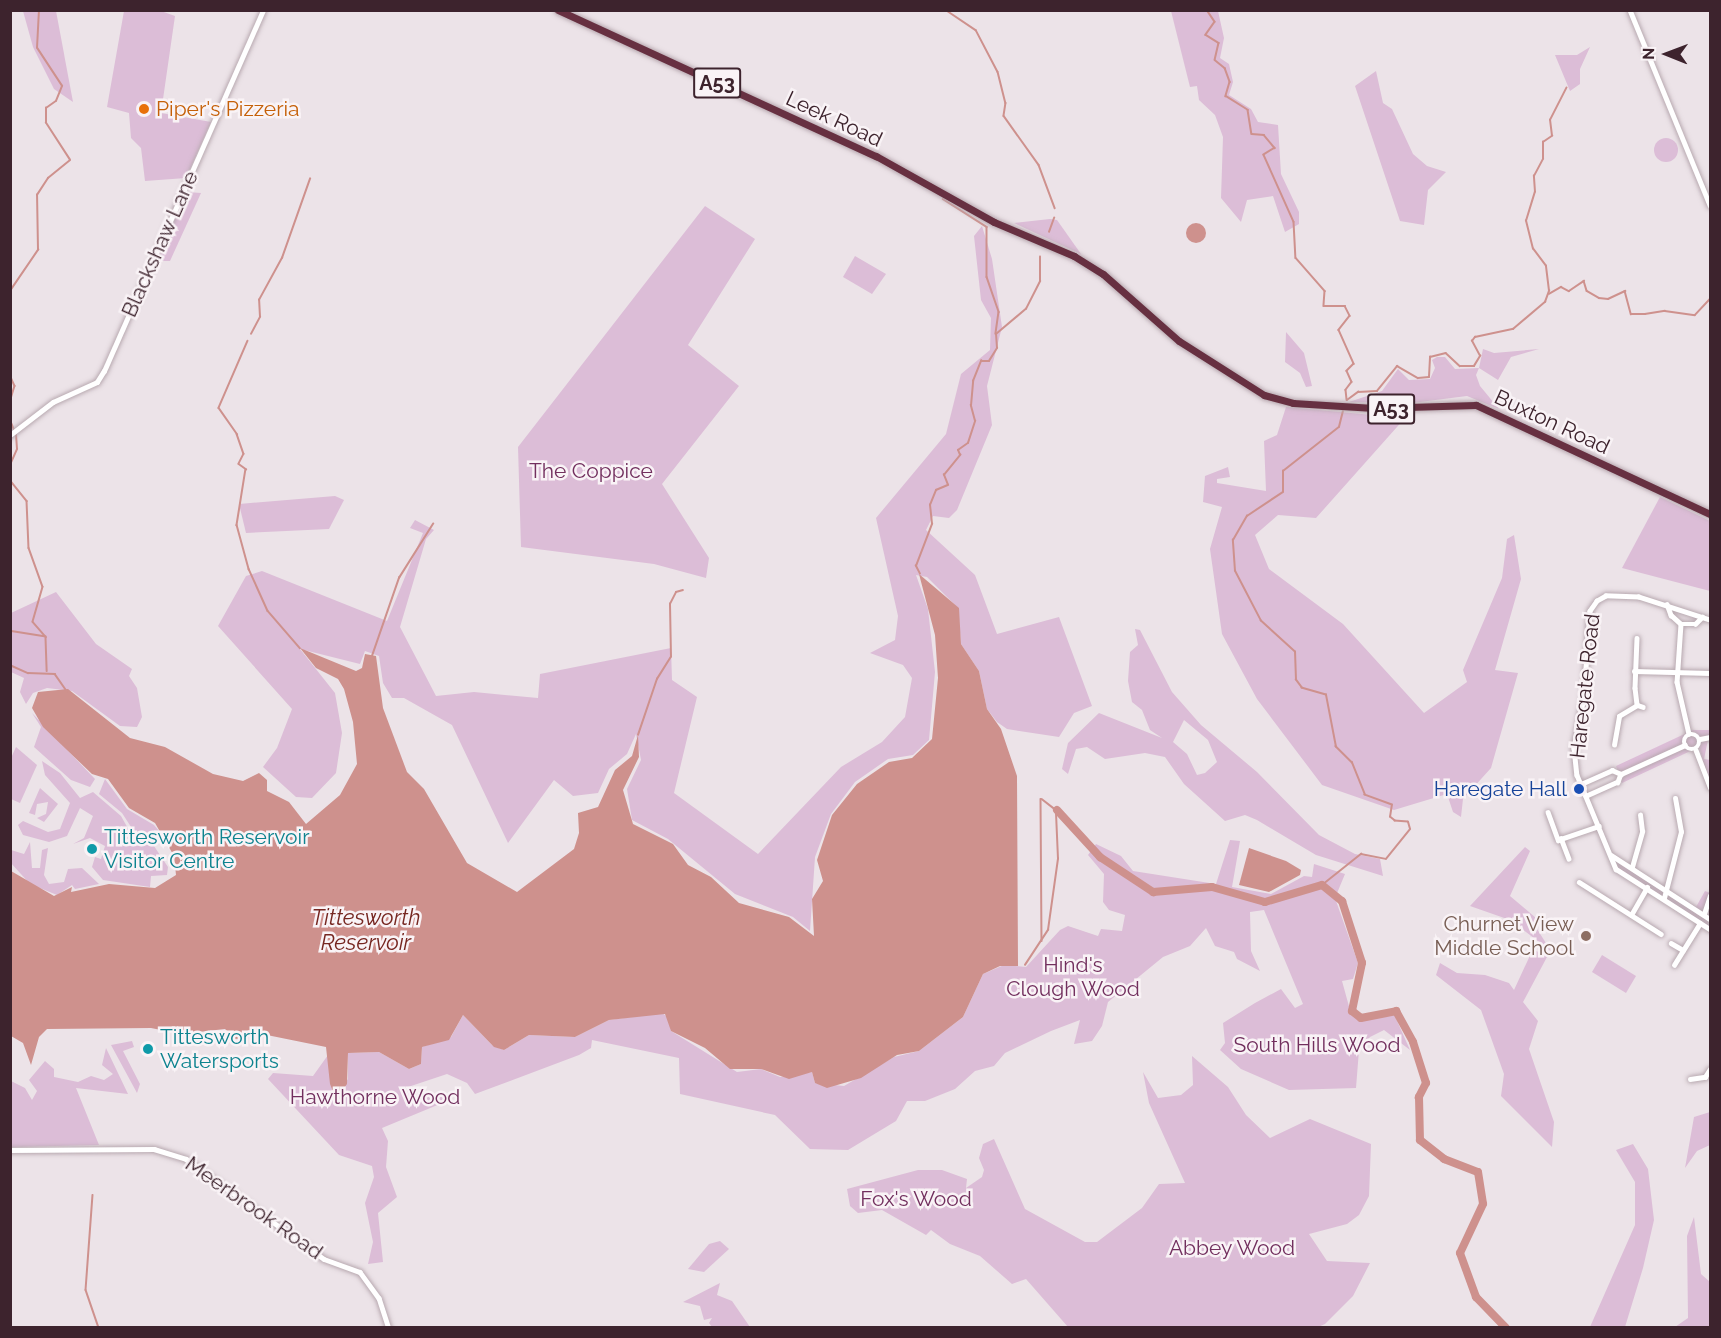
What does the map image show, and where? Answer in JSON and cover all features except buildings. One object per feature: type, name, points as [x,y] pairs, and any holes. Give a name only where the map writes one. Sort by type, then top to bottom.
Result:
[{"type":"highway","name":"Leek Road","points":[[558,10],[876,156],[985,218],[1091,267]]},
{"type":"highway","name":"Buxton Road","points":[[1091,267],[1179,341],[1264,395],[1293,403],[1374,408],[1476,405],[1710,514]]},
{"type":"street","name":"Blackshaw Lane","points":[[11,433],[65,395],[89,387],[104,371],[263,10]]},
{"type":"street","points":[[1630,10],[1710,206]]},
{"type":"street","name":"Haregate Road","points":[[1618,871],[1581,784],[1574,748],[1584,704],[1590,612],[1597,600],[1613,595],[1667,604]]},
{"type":"street","points":[[1667,604],[1671,615],[1681,624],[1695,624],[1702,617]]},
{"type":"street","points":[[1667,604],[1710,620]]},
{"type":"street","points":[[1586,796],[1618,782],[1621,774],[1685,745],[1689,734],[1677,672],[1681,624]]},
{"type":"street","points":[[1637,638],[1634,671],[1637,705]]},
{"type":"street","points":[[1634,671],[1710,673]]},
{"type":"street","points":[[1614,745],[1619,716],[1637,705],[1643,707]]},
{"type":"street","points":[[1689,734],[1700,739],[1710,737]]},
{"type":"street","points":[[1695,750],[1700,739]]},
{"type":"street","points":[[1685,745],[1695,750],[1710,787]]},
{"type":"street","points":[[1581,784],[1612,770],[1621,774]]},
{"type":"street","points":[[1664,898],[1681,832],[1675,800]]},
{"type":"street","points":[[1548,812],[1558,840],[1599,826]]},
{"type":"street","points":[[1632,867],[1642,831],[1640,815]]},
{"type":"street","points":[[1562,838],[1569,859]]},
{"type":"street","points":[[1611,855],[1667,889],[1710,919]]},
{"type":"street","points":[[1623,862],[1617,865],[1618,871],[1710,928]]},
{"type":"street","points":[[1579,882],[1661,934]]},
{"type":"street","points":[[1631,915],[1647,887]]},
{"type":"street","points":[[1704,914],[1710,896]]},
{"type":"street","points":[[1674,965],[1700,923]]},
{"type":"street","points":[[1671,943],[1683,951]]},
{"type":"street","points":[[1690,1079],[1705,1077],[1710,1069]]},
{"type":"street","name":"Meerbrook Road","points":[[10,1150],[154,1149],[186,1159],[314,1253],[360,1272],[379,1298],[389,1328]]},
{"type":"green space","points":[[23,11],[56,11],[73,102],[54,89],[33,47]]},
{"type":"green space","points":[[124,11],[161,11],[175,16],[161,113],[211,122],[186,178],[145,181],[141,148],[131,138],[129,113],[107,107]]},
{"type":"green space","points":[[1171,11],[1218,11],[1224,38],[1220,58],[1229,64],[1233,82],[1229,95],[1251,109],[1258,122],[1278,125],[1281,174],[1299,212],[1299,224],[1285,232],[1273,196],[1247,200],[1241,222],[1221,198],[1223,137],[1215,115],[1199,100],[1197,86],[1190,87]]},
{"type":"green space","points":[[1590,47],[1580,69],[1580,84],[1570,91],[1555,55],[1577,55]]},
{"type":"green space","points":[[1376,71],[1383,103],[1392,109],[1413,154],[1427,166],[1446,172],[1428,190],[1424,225],[1400,221],[1355,86]]},
{"type":"green space","points":[[1666,138],[1675,141],[1678,150],[1675,159],[1666,162],[1657,159],[1654,150],[1657,141]]},
{"type":"green space","points":[[187,192],[201,193],[170,261],[156,261]]},
{"type":"green space","name":"The Coppice","points":[[705,206],[755,239],[688,345],[739,386],[662,484],[709,558],[706,578],[654,564],[521,547],[518,447]]},
{"type":"green space","points":[[1050,219],[1057,220],[1081,254],[1014,223]]},
{"type":"green space","points":[[982,226],[992,259],[1002,327],[987,386],[992,425],[957,510],[949,518],[933,516],[926,530],[975,575],[997,634],[1059,617],[1092,706],[1074,713],[1059,737],[1007,729],[997,722],[987,709],[979,671],[961,644],[958,608],[927,577],[916,575],[928,609],[935,672],[929,740],[913,755],[888,759],[855,782],[831,814],[815,857],[810,931],[793,917],[735,894],[668,839],[632,820],[627,789],[641,760],[636,734],[627,754],[609,769],[598,793],[573,796],[554,780],[508,843],[452,725],[404,698],[392,698],[383,683],[379,656],[365,651],[360,664],[300,649],[335,693],[342,733],[336,773],[312,798],[296,797],[263,767],[277,748],[292,709],[218,626],[246,576],[262,571],[387,621],[423,533],[410,528],[415,520],[434,530],[426,539],[400,627],[436,696],[474,692],[538,698],[540,674],[671,648],[672,680],[697,697],[674,793],[758,854],[841,767],[882,742],[905,717],[912,678],[903,665],[870,653],[895,640],[898,616],[876,518],[946,434],[961,374],[990,350],[991,318],[981,300],[974,236]]},
{"type":"green space","points":[[855,256],[886,274],[872,294],[843,277]]},
{"type":"green space","points":[[1286,332],[1304,353],[1312,386],[1306,387],[1300,373],[1285,362]]},
{"type":"green space","points":[[1483,349],[1494,353],[1539,349],[1511,357],[1498,380],[1479,368]]},
{"type":"green space","points":[[1437,357],[1445,357],[1455,369],[1479,368],[1476,375],[1480,386],[1499,409],[1467,396],[1412,403],[1349,402],[1382,391],[1398,369],[1409,380],[1430,379],[1435,368],[1432,360]]},
{"type":"green space","points":[[1286,407],[1405,418],[1316,518],[1278,515],[1255,535],[1269,569],[1343,624],[1424,713],[1467,682],[1463,670],[1502,578],[1507,539],[1514,535],[1521,579],[1495,670],[1518,673],[1491,768],[1463,799],[1461,817],[1453,812],[1447,794],[1394,810],[1322,785],[1257,699],[1222,634],[1210,549],[1222,507],[1203,502],[1205,476],[1228,467],[1230,477],[1217,479],[1217,483],[1266,491],[1264,441],[1277,435]]},
{"type":"green space","points":[[335,496],[344,500],[329,529],[246,533],[239,504]]},
{"type":"green space","points":[[1660,497],[1710,521],[1710,591],[1622,568]]},
{"type":"green space","points":[[56,592],[96,644],[132,669],[129,676],[137,688],[142,717],[137,727],[120,726],[72,691],[47,688],[33,693],[26,704],[20,692],[24,678],[11,672],[11,613]]},
{"type":"green space","points":[[1135,629],[1140,630],[1172,692],[1201,725],[1257,772],[1319,835],[1355,854],[1380,859],[1383,876],[1316,855],[1245,815],[1225,821],[1184,784],[1165,757],[1145,753],[1105,759],[1087,747],[1076,749],[1068,774],[1062,769],[1068,743],[1099,713],[1162,738],[1150,730],[1142,710],[1132,702],[1128,681],[1130,652],[1138,645]],"holes":[[[1184,720],[1208,740],[1217,762],[1205,773],[1197,775],[1187,754],[1173,742]]]},
{"type":"green space","points":[[32,713],[95,779],[90,787],[71,780],[34,747],[41,727]]},
{"type":"green space","points":[[1693,730],[1710,730],[1704,759],[1710,760],[1710,787],[1699,747],[1622,783],[1616,766]]},
{"type":"green space","points":[[16,747],[37,765],[20,803],[11,799],[11,758]]},
{"type":"green space","points":[[42,761],[60,773],[80,798],[93,792],[121,816],[130,832],[154,846],[168,867],[167,875],[151,876],[150,887],[103,880],[92,867],[95,857],[101,859],[105,846],[90,838],[73,844],[84,838],[93,816],[80,808],[67,836],[49,842],[23,835],[18,825],[23,821],[48,832],[60,829],[70,803],[45,775]]},
{"type":"green space","points":[[105,779],[127,809],[154,825],[165,838],[148,838],[133,830],[122,813],[99,794]]},
{"type":"green space","points":[[40,788],[58,804],[44,822],[37,818],[46,814],[48,802],[37,804],[35,815],[29,813]]},
{"type":"green space","points":[[1230,840],[1240,841],[1232,887],[1271,894],[1304,876],[1312,877],[1314,864],[1345,874],[1335,898],[1358,963],[1353,979],[1342,981],[1350,1010],[1361,1019],[1394,1014],[1410,1050],[1384,1030],[1370,1037],[1359,1050],[1356,1088],[1289,1090],[1241,1069],[1220,1050],[1225,1043],[1223,1023],[1255,1003],[1281,989],[1295,1008],[1303,1004],[1264,910],[1250,912],[1251,951],[1260,971],[1237,959],[1234,952],[1215,946],[1206,928],[1190,946],[1163,957],[1108,1002],[1102,1026],[1092,1041],[1074,1044],[1080,1020],[1051,1031],[1005,1053],[994,1066],[975,1071],[955,1089],[925,1101],[907,1101],[896,1121],[848,1150],[810,1149],[775,1115],[680,1094],[679,1058],[592,1040],[591,1048],[579,1055],[475,1094],[467,1083],[447,1074],[405,1088],[431,1098],[443,1094],[452,1099],[382,1128],[388,1141],[386,1167],[397,1197],[378,1213],[383,1262],[368,1264],[373,1242],[365,1203],[374,1177],[372,1166],[339,1155],[268,1079],[273,1073],[313,1076],[328,1055],[336,1099],[348,1079],[348,1053],[379,1052],[409,1069],[421,1064],[422,1047],[451,1037],[463,1015],[492,1045],[504,1050],[529,1035],[575,1037],[609,1020],[662,1013],[669,1018],[671,1031],[737,1072],[761,1069],[780,1077],[812,1072],[815,1083],[844,1086],[894,1057],[919,1051],[963,1017],[983,974],[1004,965],[1026,967],[1060,930],[1068,926],[1098,936],[1101,929],[1122,931],[1125,915],[1109,910],[1103,902],[1104,874],[1088,855],[1096,844],[1121,856],[1133,871],[1216,884]]},
{"type":"green space","points":[[30,842],[32,868],[40,868],[42,850],[48,848],[44,875],[49,884],[64,882],[68,869],[82,868],[99,884],[75,889],[72,885],[57,895],[30,884],[10,862],[11,850],[24,854]]},
{"type":"green space","points":[[1525,847],[1530,851],[1510,896],[1536,918],[1537,929],[1551,951],[1510,920],[1470,906]]},
{"type":"green space","points":[[1623,862],[1696,907],[1705,891],[1710,893],[1704,914],[1710,928],[1618,871],[1617,865]]},
{"type":"green space","points":[[1533,949],[1547,957],[1523,1002],[1538,1021],[1529,1049],[1554,1122],[1552,1147],[1501,1096],[1504,1074],[1481,1010],[1436,975],[1440,963],[1457,973],[1485,975],[1509,983],[1514,990]]},
{"type":"green space","points":[[1602,955],[1636,976],[1626,993],[1592,972]]},
{"type":"green space","points":[[132,1041],[134,1047],[123,1051],[140,1084],[137,1093],[111,1045]]},
{"type":"green space","points":[[106,1048],[128,1094],[76,1088],[99,1145],[11,1147],[11,1081],[25,1088],[32,1100],[37,1091],[29,1080],[45,1061],[54,1069],[54,1077],[78,1082],[91,1076],[104,1080],[113,1074],[102,1065]]},
{"type":"green space","name":"Abbey Wood","points":[[1192,1056],[1228,1087],[1246,1115],[1270,1138],[1310,1119],[1371,1144],[1369,1196],[1359,1215],[1347,1224],[1309,1234],[1327,1261],[1370,1263],[1353,1296],[1325,1324],[1316,1328],[1068,1327],[1026,1279],[1012,1284],[980,1256],[950,1244],[931,1230],[926,1235],[882,1210],[858,1213],[850,1206],[847,1189],[918,1170],[942,1170],[967,1179],[966,1188],[982,1177],[984,1170],[979,1158],[983,1144],[994,1139],[1025,1209],[1085,1242],[1097,1242],[1142,1208],[1159,1184],[1185,1183],[1149,1103],[1143,1072],[1158,1098],[1181,1095],[1193,1085]]},
{"type":"green space","points":[[1710,1112],[1710,1145],[1697,1151],[1685,1168],[1694,1117]]},
{"type":"green space","points":[[1633,1144],[1648,1169],[1654,1220],[1643,1268],[1625,1327],[1590,1327],[1635,1225],[1635,1182],[1616,1150]]},
{"type":"green space","points":[[1694,1217],[1701,1274],[1710,1282],[1710,1327],[1675,1327],[1688,1318],[1687,1236]]},
{"type":"green space","points":[[720,1241],[729,1249],[704,1272],[688,1269],[709,1244]]},
{"type":"green space","points":[[720,1283],[717,1295],[732,1301],[750,1327],[712,1327],[709,1323],[712,1318],[704,1320],[700,1306],[683,1302]]},
{"type":"water","points":[[1196,223],[1203,226],[1206,233],[1203,240],[1196,243],[1189,240],[1186,233],[1189,226]]},
{"type":"water","name":"Tittesworth Reservoir","points":[[919,574],[959,608],[961,644],[979,671],[987,709],[1001,729],[1017,776],[1018,966],[1000,966],[983,974],[963,1017],[919,1051],[897,1055],[861,1078],[827,1088],[815,1083],[812,1072],[789,1079],[761,1069],[730,1069],[705,1048],[671,1031],[665,1014],[609,1020],[575,1037],[529,1035],[504,1050],[494,1047],[463,1015],[449,1040],[422,1047],[421,1064],[409,1069],[379,1052],[348,1053],[347,1084],[336,1099],[330,1084],[326,1047],[257,1033],[236,1039],[225,1029],[181,1034],[151,1028],[47,1029],[39,1037],[31,1065],[23,1043],[11,1036],[11,871],[54,896],[72,887],[71,892],[109,884],[155,888],[176,875],[174,856],[155,823],[129,808],[108,779],[92,774],[43,727],[32,708],[38,692],[68,689],[130,738],[165,747],[213,774],[243,781],[259,773],[267,780],[267,791],[289,802],[306,824],[340,795],[357,764],[353,722],[344,689],[338,679],[316,668],[300,648],[356,671],[362,668],[365,654],[376,656],[383,708],[407,772],[424,789],[467,863],[517,892],[574,849],[579,833],[578,813],[598,807],[615,770],[632,756],[638,735],[639,757],[623,790],[633,824],[673,844],[688,865],[711,877],[739,903],[789,917],[814,936],[812,899],[823,881],[817,860],[832,815],[857,784],[889,762],[912,758],[932,739],[938,678],[935,635]]},
{"type":"water","points":[[1249,848],[1286,861],[1301,870],[1300,875],[1269,892],[1239,885]]},
{"type":"waterway","points":[[10,291],[38,250],[37,195],[48,178],[70,160],[46,123],[46,108],[56,101],[62,86],[37,48],[39,10]]},
{"type":"waterway","points":[[946,10],[976,30],[998,72],[1006,103],[1004,116],[1039,165],[1055,208]]},
{"type":"waterway","points":[[1207,10],[1215,22],[1206,35],[1219,43],[1215,60],[1225,68],[1230,82],[1226,96],[1248,110],[1252,134],[1264,135],[1275,148],[1264,155],[1294,222],[1296,258],[1325,291],[1324,306],[1345,306],[1350,316],[1339,330],[1354,364],[1347,371],[1352,382],[1346,390],[1347,400],[1358,392],[1377,391],[1397,366],[1418,378],[1429,377],[1430,357],[1446,353],[1460,366],[1474,366],[1480,356],[1472,341],[1475,337],[1513,329],[1545,302],[1549,291],[1546,266],[1533,249],[1526,221],[1535,192],[1534,176],[1543,159],[1543,142],[1552,136],[1550,120],[1566,88]]},
{"type":"waterway","points":[[251,334],[260,317],[259,300],[282,258],[310,179]]},
{"type":"waterway","points":[[943,199],[987,227],[987,277],[999,312],[996,334],[1026,309],[1040,281],[1040,257]]},
{"type":"waterway","points":[[1049,232],[1054,218]]},
{"type":"waterway","points":[[1549,294],[1561,287],[1569,291],[1584,281],[1587,291],[1599,298],[1608,299],[1625,291],[1631,314],[1665,311],[1695,315],[1710,299]]},
{"type":"waterway","points":[[920,574],[916,566],[932,524],[930,505],[936,490],[948,485],[944,475],[960,455],[958,450],[968,443],[975,421],[971,406],[973,381],[981,361],[989,361],[997,348],[996,334]]},
{"type":"waterway","points":[[248,341],[219,408],[237,434],[244,454],[239,464],[246,469],[237,525],[249,569],[268,611],[300,648]]},
{"type":"waterway","points":[[10,375],[15,386],[10,402]]},
{"type":"waterway","points":[[1322,885],[1361,854],[1386,859],[1410,829],[1408,822],[1395,821],[1390,817],[1392,805],[1365,795],[1352,763],[1336,747],[1326,695],[1302,688],[1296,680],[1295,652],[1261,621],[1235,571],[1233,540],[1247,516],[1283,492],[1283,471],[1339,427],[1343,411]]},
{"type":"waterway","points":[[10,419],[14,429]]},
{"type":"waterway","points":[[10,465],[17,449],[16,433]]},
{"type":"waterway","points":[[10,480],[27,501],[29,548],[43,587],[33,622],[46,637],[10,631]]},
{"type":"waterway","points":[[372,656],[399,578],[433,524]]},
{"type":"waterway","points":[[638,735],[657,679],[671,657],[670,604],[676,592],[683,590]]},
{"type":"waterway","points":[[46,638],[47,671]]},
{"type":"waterway","points":[[10,665],[28,673],[55,674],[67,691]]},
{"type":"waterway","points":[[1041,799],[1042,941]]},
{"type":"waterway","points":[[1042,799],[1055,809]]},
{"type":"waterway","points":[[1057,810],[1100,857],[1153,892],[1212,887],[1265,902],[1322,885],[1342,901],[1362,963],[1352,1011],[1361,1018],[1396,1011],[1413,1042],[1426,1083],[1419,1097],[1420,1140],[1444,1159],[1478,1172],[1483,1204],[1460,1253],[1476,1297],[1506,1328]]},
{"type":"waterway","points":[[1025,965],[1048,930],[1058,859],[1056,813]]},
{"type":"waterway","points":[[93,1195],[86,1290],[99,1328]]},
{"type":"place","name":"Piper's Pizzeria","points":[[144,109]]},
{"type":"place","name":"Haregate Hall","points":[[1579,789]]},
{"type":"place","name":"Tittesworth Reservoir Visitor Centre","points":[[92,849]]},
{"type":"place","name":"Churnet View Middle School","points":[[1586,936]]},
{"type":"place","name":"Tittesworth Watersports","points":[[148,1049]]},
{"type":"park label","name":"Hind's Clough Wood","points":[[1073,977]]},
{"type":"park label","name":"South Hills Wood","points":[[1317,1045]]},
{"type":"park label","name":"Hawthorne Wood","points":[[375,1097]]},
{"type":"park label","name":"Fox's Wood","points":[[916,1199]]}]
